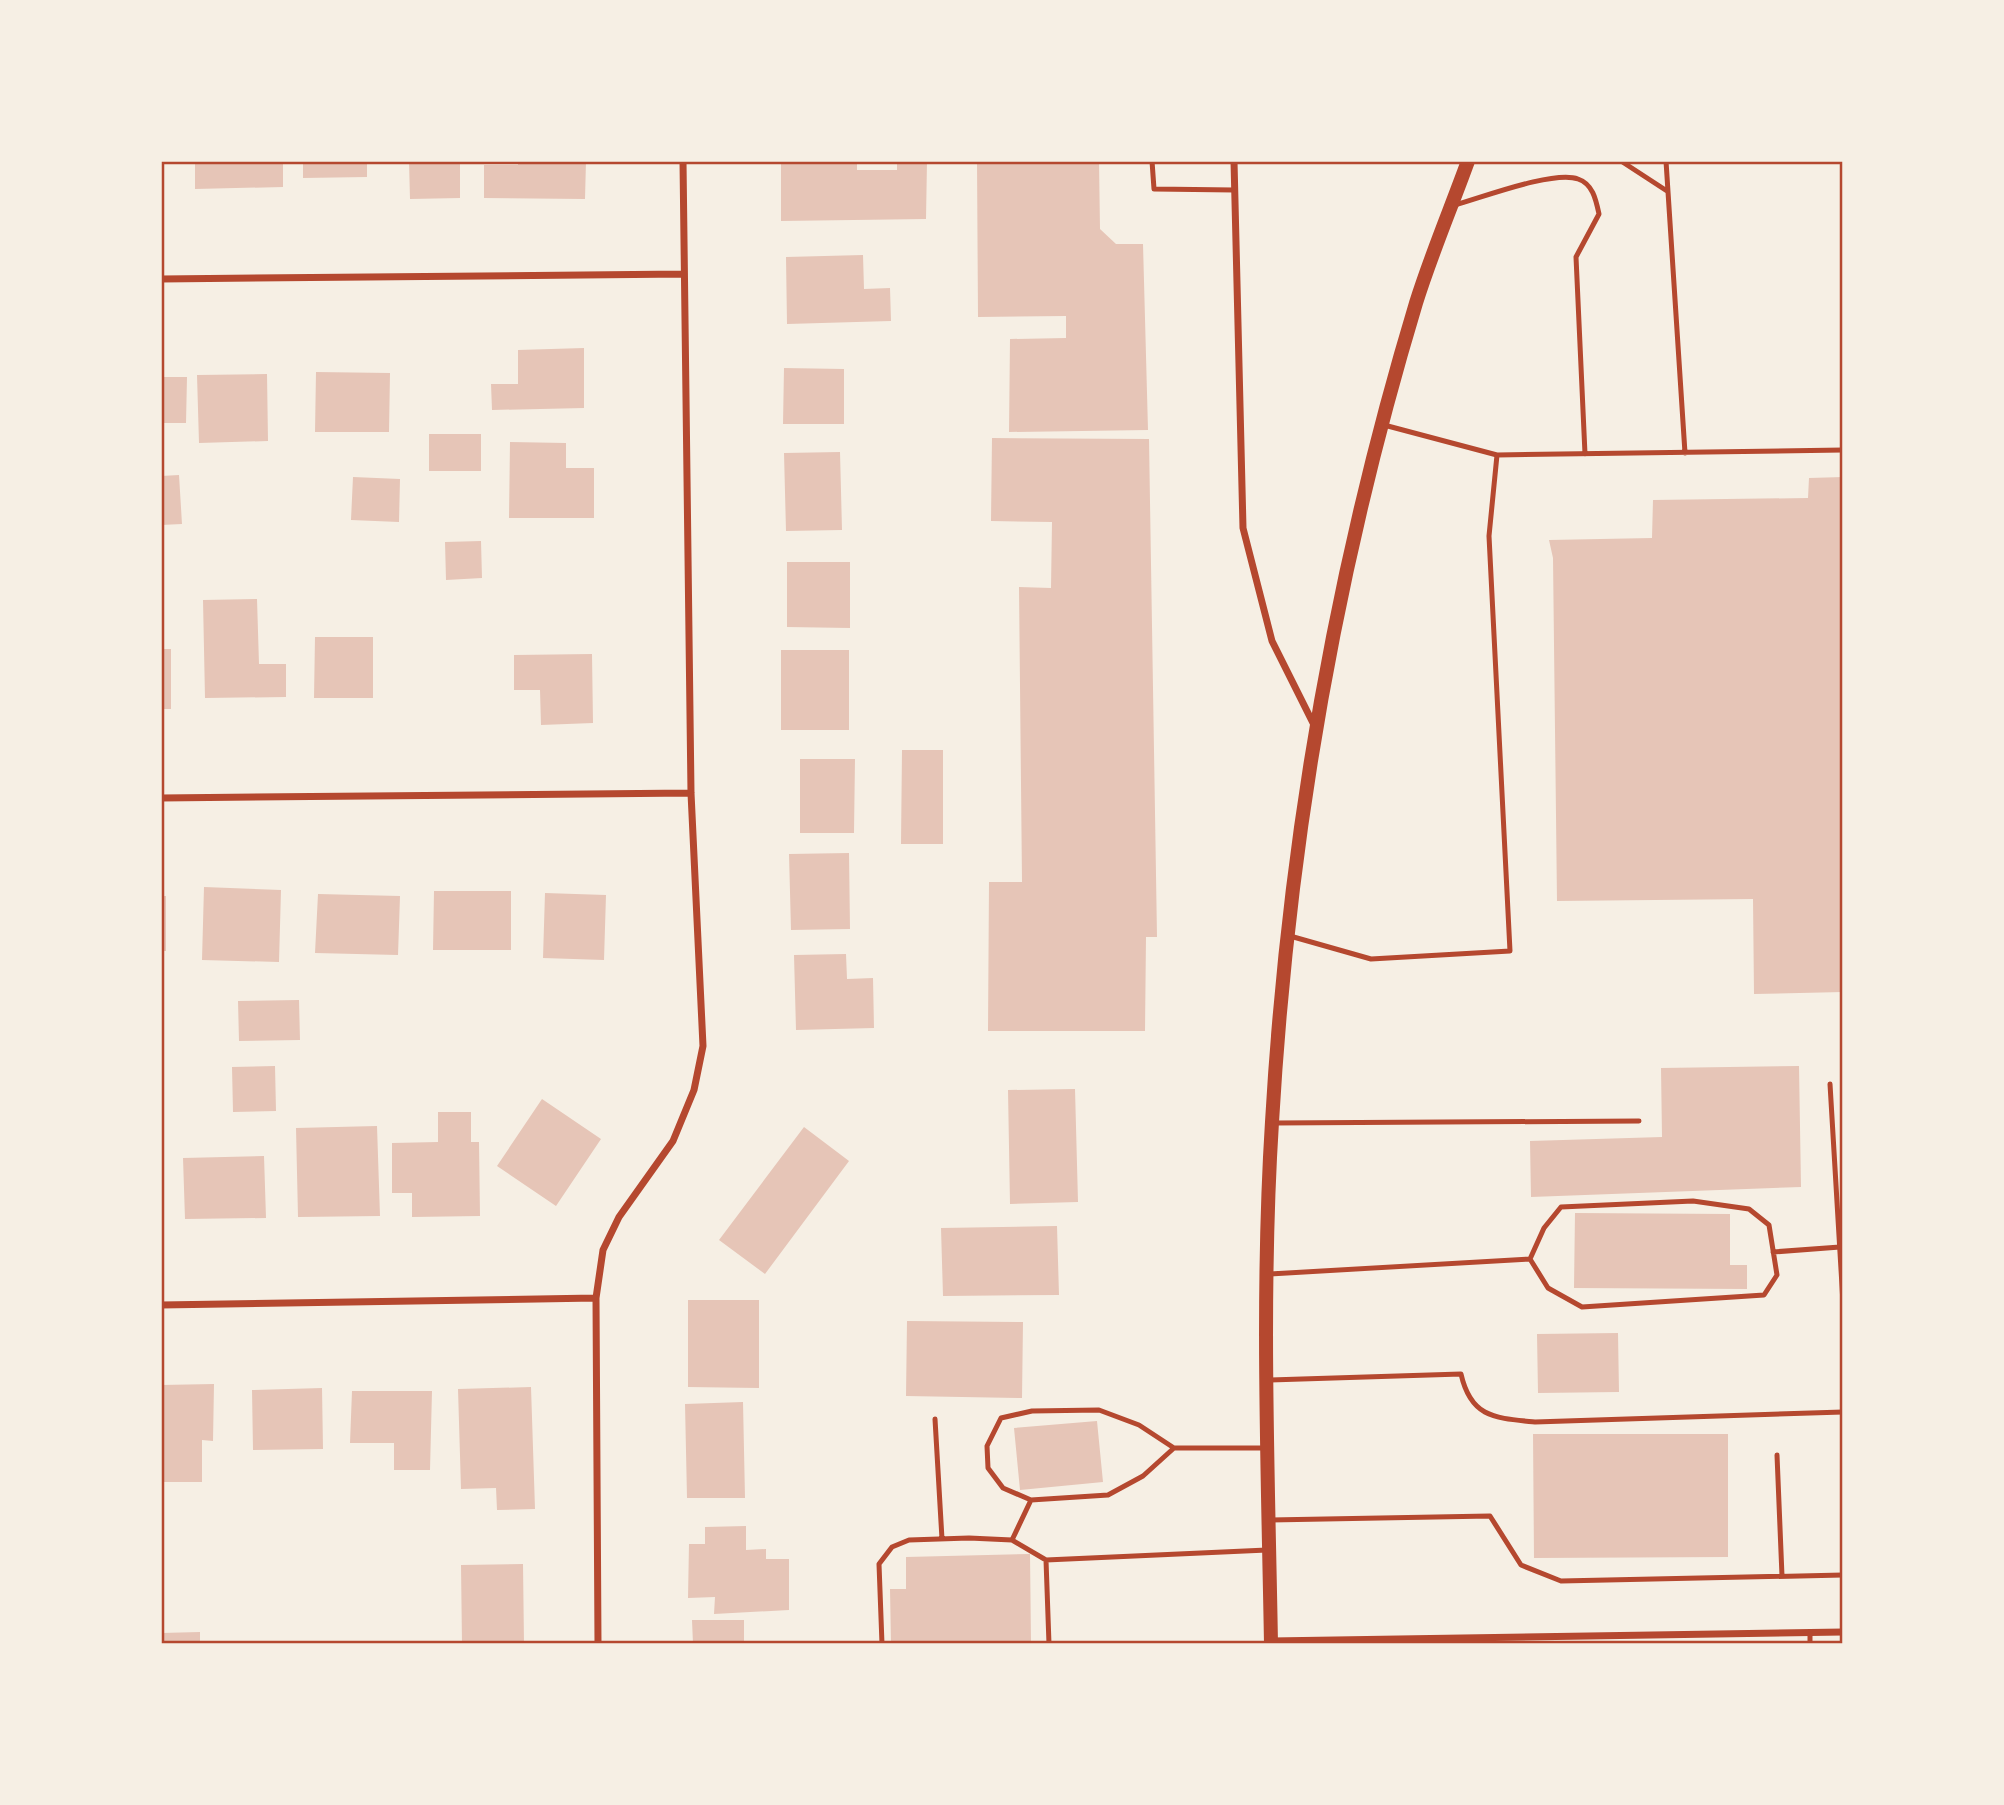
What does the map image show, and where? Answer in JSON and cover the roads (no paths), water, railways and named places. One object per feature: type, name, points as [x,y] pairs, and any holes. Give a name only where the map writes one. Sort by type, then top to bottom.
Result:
[{"type":"main road","points":[[1271,1642],[1268,1274],[1272,1123],[1287,935],[1316,730],[1339,608],[1417,302],[1468,161]]},
{"type":"street","points":[[598,1644],[596,1298],[603,1250],[619,1217],[673,1141],[694,1090],[703,1046],[691,793],[683,161]]},
{"type":"street","points":[[1234,161],[1242,528],[1272,641],[1316,730]]},
{"type":"street","points":[[161,279],[684,274]]},
{"type":"street","points":[[161,798],[691,793]]},
{"type":"street","points":[[161,1305],[596,1298]]},
{"type":"street","points":[[1271,1642],[1518,1640],[1843,1632]]},
{"type":"lane","points":[[1152,161],[1154,189],[1234,190]]},
{"type":"lane","points":[[1621,161],[1667,191]]},
{"type":"lane","points":[[1666,161],[1685,453]]},
{"type":"lane","points":[[1452,206],[1543,180],[1577,179],[1594,192],[1600,214],[1576,257],[1585,454]]},
{"type":"lane","points":[[1384,425],[1497,455],[1843,450]]},
{"type":"lane","points":[[1287,935],[1371,959],[1510,951],[1489,536],[1497,455]]},
{"type":"lane","points":[[1830,1084],[1843,1303]]},
{"type":"lane","points":[[1272,1123],[1639,1121]]},
{"type":"lane","points":[[1693,1200],[1749,1209],[1769,1225],[1777,1275],[1764,1295],[1581,1307],[1548,1288],[1530,1259],[1544,1228],[1561,1206],[1693,1200]]},
{"type":"lane","points":[[1773,1252],[1840,1247]]},
{"type":"lane","points":[[1268,1274],[1530,1259]]},
{"type":"lane","points":[[1268,1380],[1461,1374],[1465,1391],[1475,1406],[1492,1417],[1535,1422],[1843,1412]]},
{"type":"lane","points":[[1174,1448],[1143,1476],[1108,1496],[1031,1500],[1003,1488],[988,1468],[987,1446],[1001,1418],[1032,1411],[1099,1410],[1139,1425],[1174,1448],[1268,1448]]},
{"type":"lane","points":[[935,1419],[942,1539]]},
{"type":"lane","points":[[1777,1455],[1782,1576]]},
{"type":"lane","points":[[1012,1540],[1031,1500]]},
{"type":"lane","points":[[1270,1520],[1490,1516],[1521,1565],[1561,1581],[1843,1575]]},
{"type":"lane","points":[[882,1644],[880,1564],[892,1547],[909,1540],[1012,1540],[1046,1560],[1270,1550]]},
{"type":"lane","points":[[1046,1560],[1049,1644]]},
{"type":"lane","points":[[1810,1633],[1810,1644]]}]
